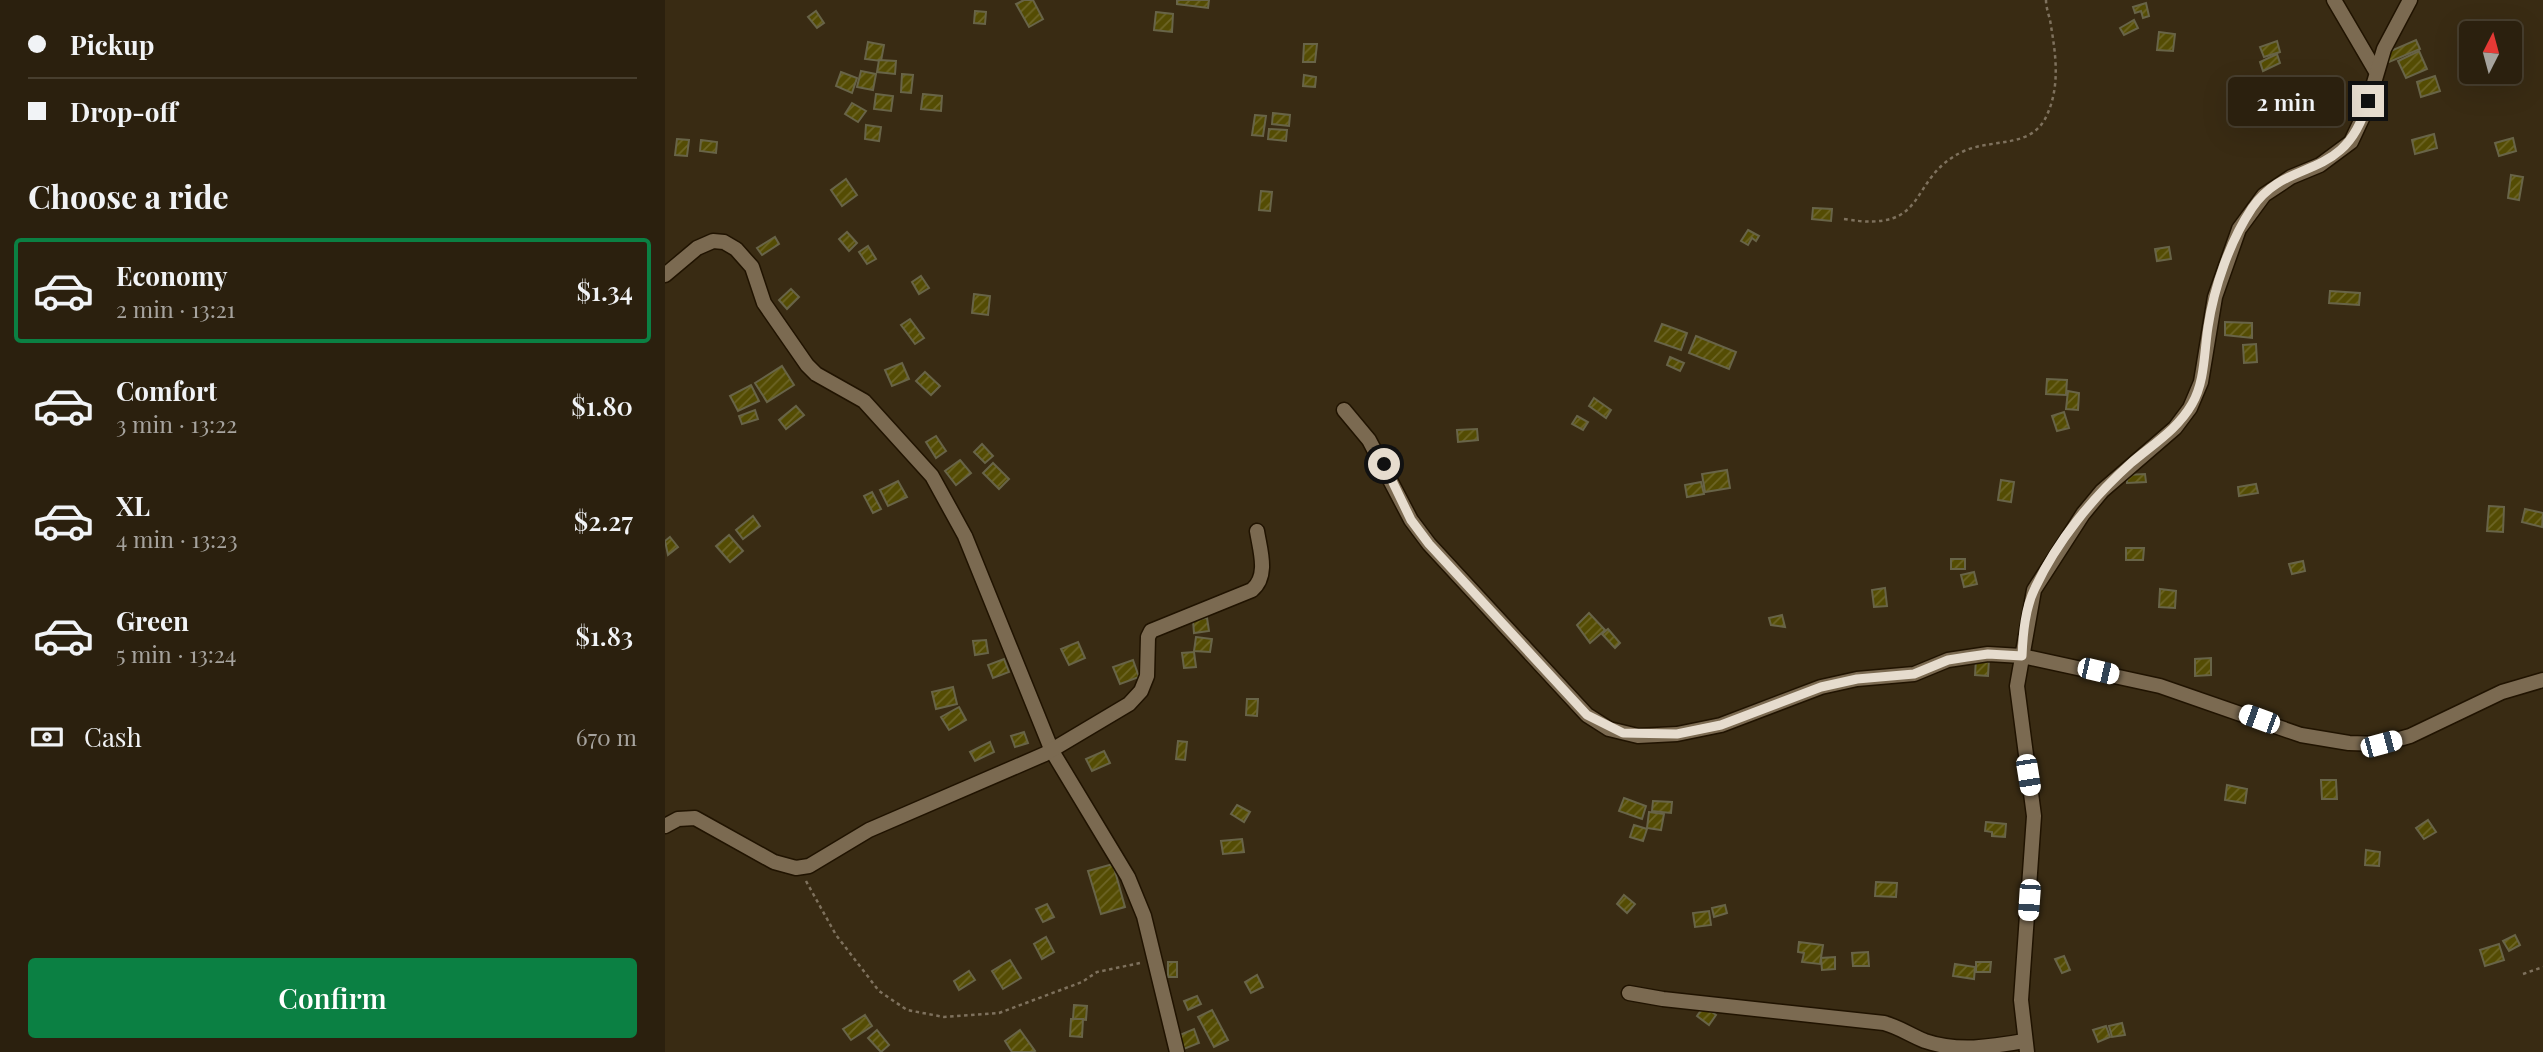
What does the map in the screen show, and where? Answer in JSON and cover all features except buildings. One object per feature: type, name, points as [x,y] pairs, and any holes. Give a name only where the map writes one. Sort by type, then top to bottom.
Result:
[{"type":"street","points":[[2334,0],[2375,69]]},
{"type":"street","points":[[1629,993],[1884,1023],[1923,1040],[1955,1048],[2025,1046],[2023,964],[2034,832],[2018,706],[2022,656],[2034,590],[2060,548],[2102,491],[2175,428],[2197,394],[2208,324],[2239,229],[2264,195],[2291,177],[2320,165],[2351,142],[2366,110],[2375,69],[2410,0]]},
{"type":"street","points":[[665,275],[697,248],[713,241],[724,242],[736,249],[752,267],[764,303],[807,365],[816,374],[864,401],[932,476],[965,536],[1052,751],[1074,792],[1119,859],[1144,916],[1177,1052]]},
{"type":"street","points":[[1344,410],[1369,440],[1411,520],[1429,544],[1587,715],[1609,729],[1638,736],[1677,734],[1721,725],[1821,687],[1857,679],[1914,674],[1948,660],[1988,654],[2022,656],[2160,686],[2301,735],[2349,743],[2381,744],[2410,736],[2502,692],[2543,680]]},
{"type":"street","points":[[665,826],[678,819],[695,818],[774,862],[786,867],[803,867],[816,863],[881,825],[1052,751],[1135,699],[1147,676],[1147,637],[1151,631],[1224,602],[1258,585],[1262,567],[1257,531]]},
{"type":"path","points":[[1844,219],[1873,224],[1899,218],[1944,166],[1962,152],[1987,144],[2030,138],[2040,129],[2055,94],[2057,75],[2046,0]]},
{"type":"path","points":[[803,867],[809,889],[836,935],[879,991],[907,1010],[944,1017],[999,1013],[1082,982],[1097,972],[1156,960]]},
{"type":"path","points":[[2523,974],[2543,967]]},
{"type":"route","points":[[1384,464],[1411,520],[1444,562],[1587,715],[1609,729],[1638,736],[1677,734],[1721,725],[1821,687],[1857,679],[1914,674],[1948,660],[1967,657],[1988,654],[2022,656],[2028,608],[2034,590],[2083,514],[2134,460],[2175,428],[2190,408],[2201,382],[2208,324],[2215,297],[2239,229],[2264,195],[2291,177],[2320,165],[2351,142],[2359,129],[2368,101]]}]
